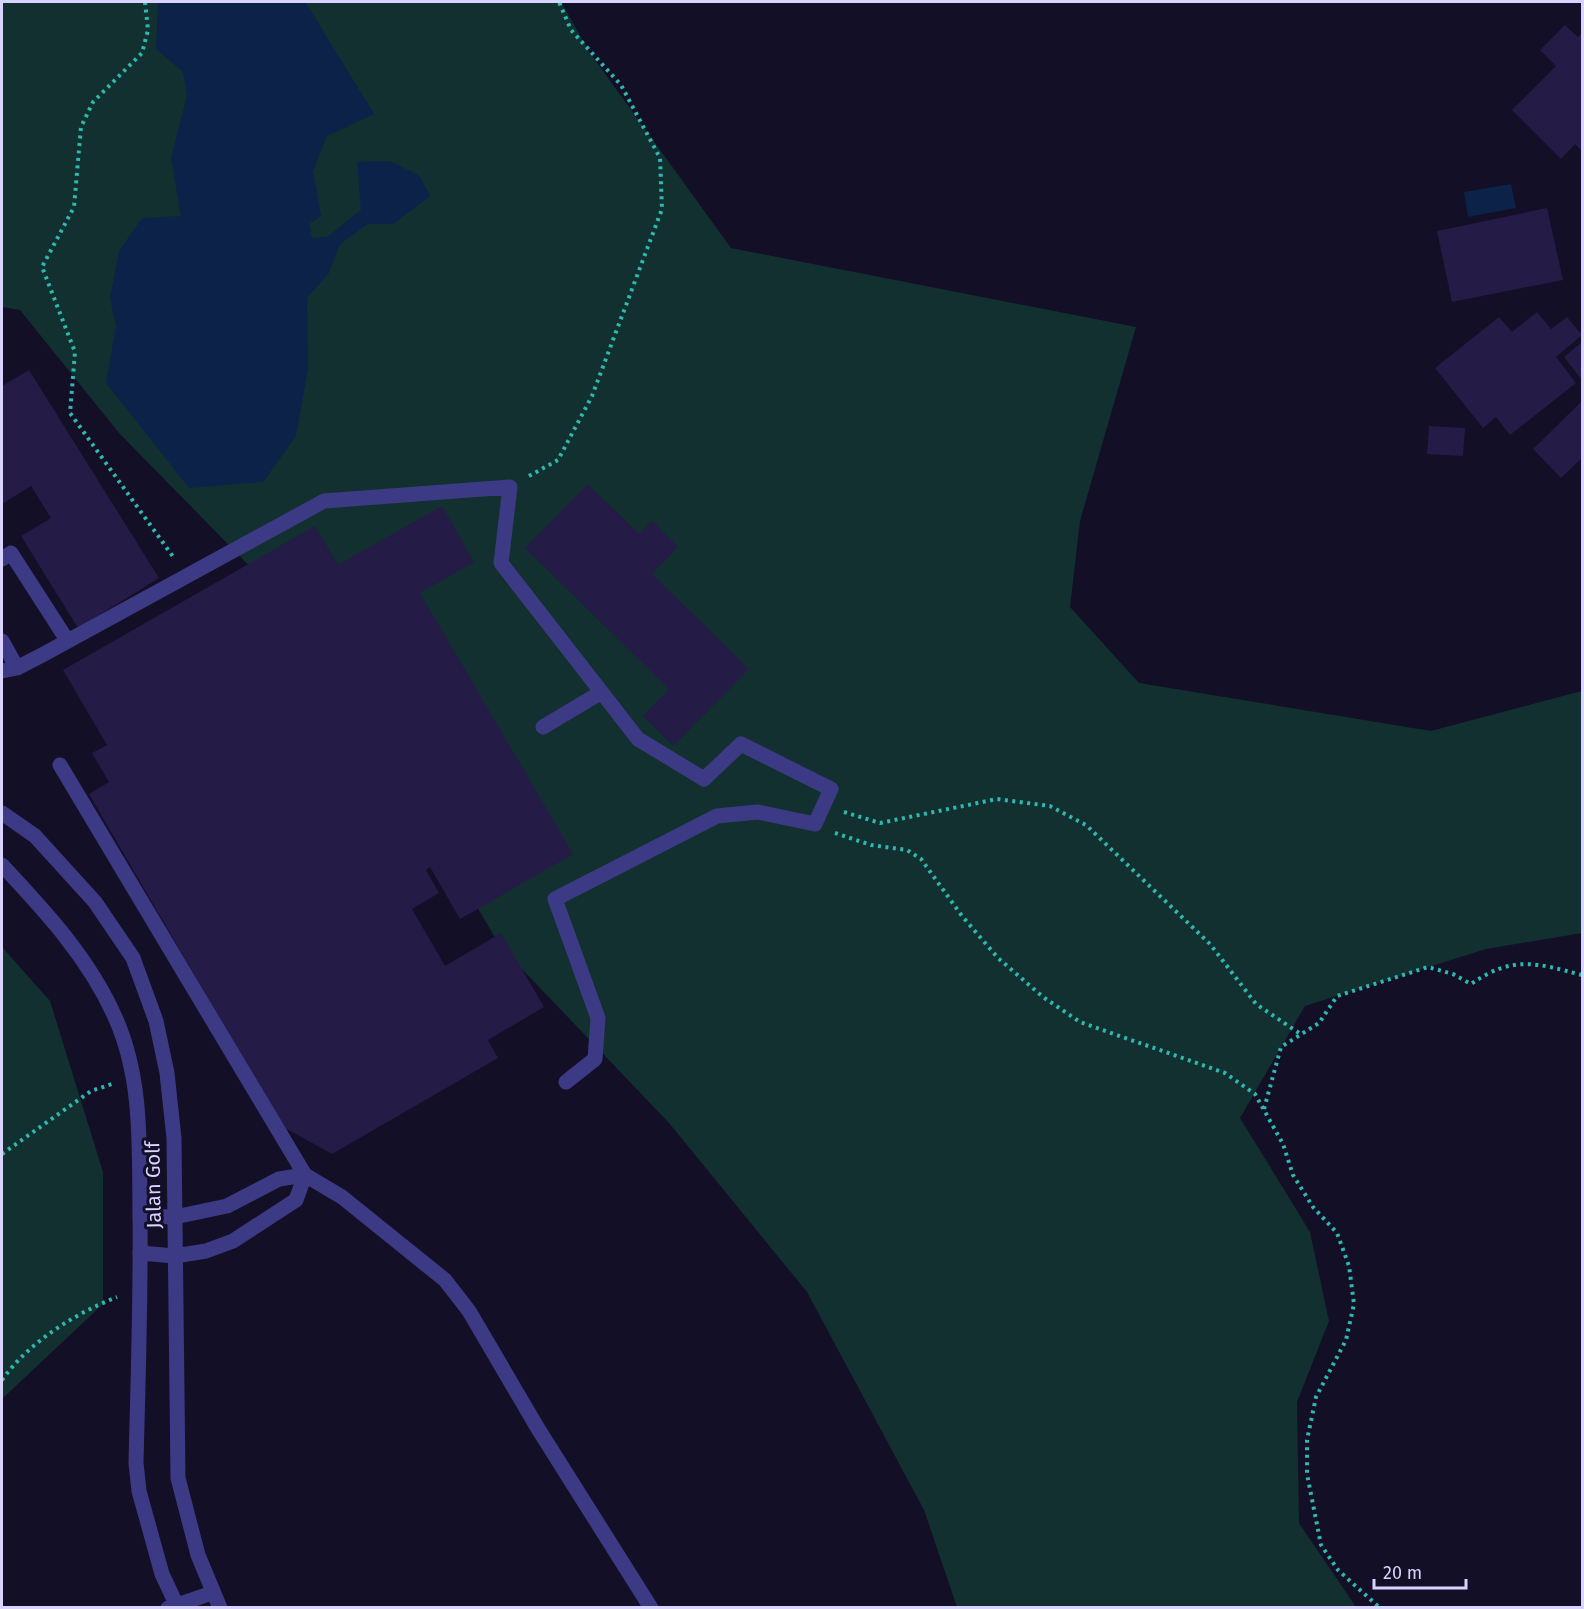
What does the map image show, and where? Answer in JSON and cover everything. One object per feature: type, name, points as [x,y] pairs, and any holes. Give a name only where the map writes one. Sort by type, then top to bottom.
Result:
[{"type":"street","points":[[2,641],[9,669],[324,501],[510,487],[501,563],[638,739],[704,779],[741,744],[831,789],[815,824],[758,812],[717,816],[555,899],[598,1017],[595,1059],[566,1082]]},
{"type":"street","points":[[2,559],[11,553],[67,640]]},
{"type":"street","points":[[543,727],[600,693]]},
{"type":"street","points":[[60,765],[305,1175],[342,1197],[445,1280],[469,1311],[537,1427],[651,1608]]},
{"type":"street","name":"Jalan Golf","points":[[2,813],[35,836],[95,902],[133,958],[156,1021],[167,1073],[174,1138],[178,1478],[198,1555],[220,1608]]},
{"type":"street","name":"Jalan Golf","points":[[2,865],[59,928],[92,972],[116,1018],[133,1076],[139,1117],[140,1216],[136,1463],[139,1491],[162,1574],[174,1606]]},
{"type":"street","points":[[140,1216],[175,1217],[227,1206],[279,1179],[305,1175]]},
{"type":"street","points":[[140,1253],[175,1256],[206,1251],[233,1241],[296,1200],[305,1175]]},
{"type":"street","points":[[174,1606],[212,1593]]},
{"type":"path","points":[[145,2],[148,30],[142,52],[93,102],[85,118],[81,127],[74,207],[42,267],[75,352],[70,413],[186,576]]},
{"type":"path","points":[[510,487],[558,460],[592,396],[663,209],[660,158],[621,86],[571,30],[559,2]]},
{"type":"path","points":[[824,806],[880,823],[997,799],[1050,806],[1086,825],[1210,944],[1256,1004],[1302,1035]]},
{"type":"path","points":[[815,824],[871,845],[907,850],[921,859],[962,916],[998,958],[1043,997],[1080,1022],[1225,1073],[1255,1094],[1283,1144],[1293,1174],[1313,1207],[1337,1233],[1349,1266],[1354,1304],[1346,1340],[1316,1397],[1307,1440],[1307,1474],[1321,1545],[1338,1570],[1380,1608]]},
{"type":"path","points":[[1264,1110],[1281,1047],[1319,1023],[1338,996],[1428,968],[1453,974],[1471,984],[1492,969],[1508,964],[1559,966],[1582,975]]},
{"type":"path","points":[[2,1154],[91,1091],[133,1076]]},
{"type":"path","points":[[2,1380],[10,1369],[54,1330],[93,1307],[140,1288]]},
{"type":"green space","points":[[2,2],[561,2],[590,53],[731,248],[1136,327],[1080,521],[1070,607],[1139,683],[1431,731],[1582,691],[1582,933],[1486,949],[1305,1006],[1240,1118],[1310,1232],[1329,1321],[1297,1402],[1299,1523],[1356,1607],[957,1607],[924,1510],[807,1292],[669,1123],[500,946],[317,635],[119,433],[20,310],[2,307]]},
{"type":"green space","points":[[2,947],[50,1001],[103,1172],[103,1304],[2,1399]]},
{"type":"water","points":[[158,2],[305,2],[311,11],[374,114],[327,136],[313,171],[321,216],[309,224],[312,238],[327,237],[361,210],[357,162],[389,161],[419,175],[430,196],[393,224],[368,224],[340,244],[329,273],[307,298],[308,369],[296,436],[263,482],[189,488],[106,383],[116,326],[110,298],[119,251],[142,218],[181,216],[171,158],[187,96],[183,72],[156,49]]},
{"type":"water","points":[[1511,184],[1516,208],[1468,217],[1464,192]]},
{"type":"building","points":[[1565,25],[1578,37],[1582,33],[1582,151],[1575,144],[1561,159],[1512,110],[1556,66],[1540,50]]},
{"type":"building","points":[[1547,208],[1563,280],[1452,302],[1437,231]]},
{"type":"building","points":[[1537,312],[1551,329],[1567,317],[1582,335],[1556,357],[1576,383],[1510,435],[1496,417],[1483,428],[1435,368],[1499,317],[1512,332]]},
{"type":"building","points":[[1582,342],[1582,380],[1564,357]]},
{"type":"building","points":[[29,370],[159,578],[78,628],[21,536],[51,518],[31,486],[2,504],[2,386]]},
{"type":"building","points":[[1582,401],[1582,458],[1561,478],[1533,449]]},
{"type":"building","points":[[1429,426],[1465,428],[1463,456],[1427,454]]},
{"type":"building","points":[[588,484],[639,534],[652,521],[678,547],[652,574],[749,669],[673,746],[643,716],[669,689],[525,548]]},
{"type":"building","points":[[442,506],[474,562],[420,593],[573,854],[460,919],[430,867],[426,870],[439,893],[412,909],[445,966],[501,933],[544,1007],[488,1040],[498,1058],[332,1154],[283,1127],[89,794],[109,782],[92,753],[107,745],[63,670],[315,526],[338,565]]}]
